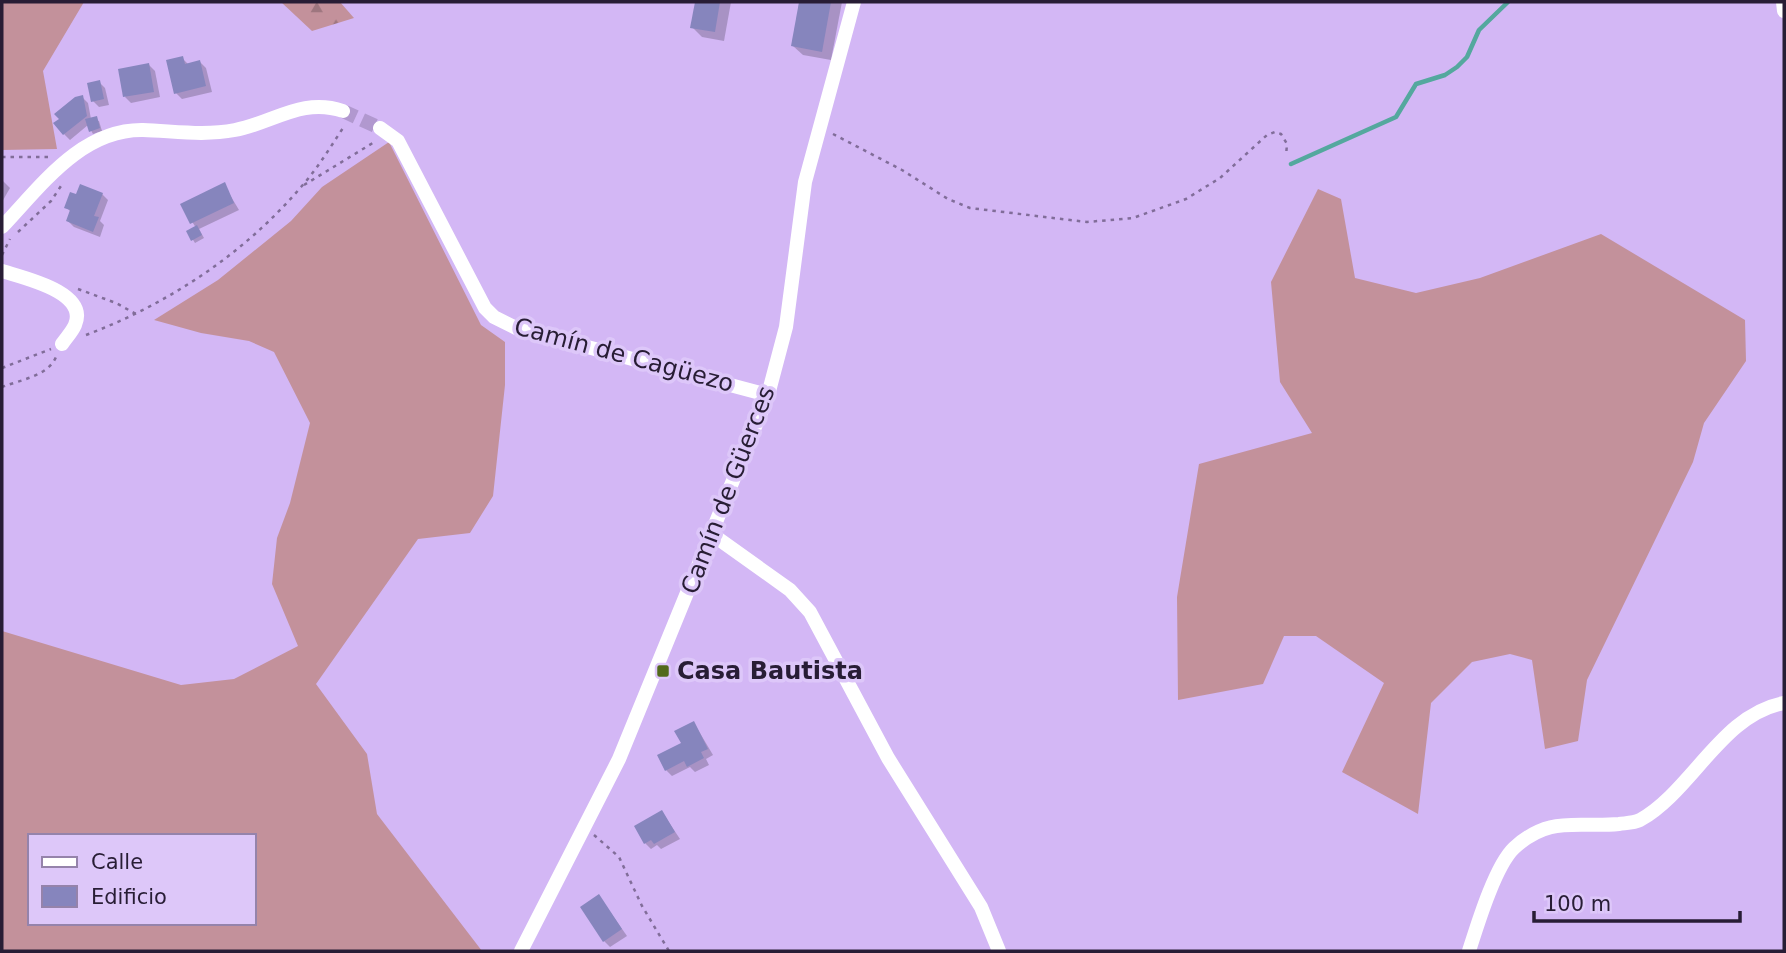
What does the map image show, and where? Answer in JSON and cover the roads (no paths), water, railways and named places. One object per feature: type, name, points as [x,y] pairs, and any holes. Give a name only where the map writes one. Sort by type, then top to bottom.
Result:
[{"type":"street","name":"Camín de Güerces","points":[[521,951],[619,759],[713,535],[768,395],[786,327],[805,182],[854,2]]},
{"type":"street","points":[[1783,2],[1784,11]]},
{"type":"street","points":[[2,227],[77,151],[117,133],[141,130],[208,134],[238,130],[309,105],[344,118]]},
{"type":"street","name":"Camín de Cagüezo","points":[[385,131],[398,141],[485,308],[494,317],[516,328],[768,395]]},
{"type":"street","points":[[2,271],[46,286],[69,298],[77,310],[76,324],[62,344]]},
{"type":"street","points":[[713,535],[790,590],[810,612],[888,758],[981,906],[999,951]]},
{"type":"street","points":[[1469,951],[1482,910],[1511,851],[1535,831],[1562,825],[1602,826],[1638,822],[1663,804],[1734,730],[1760,712],[1784,703]]},
{"type":"waterway","points":[[1291,164],[1396,117],[1416,84],[1445,75],[1467,57],[1479,30],[1508,2]]},
{"type":"tunnel","points":[[343,111],[380,128]]},
{"type":"place","name":"Casa Bautista","points":[[663,671]]}]
